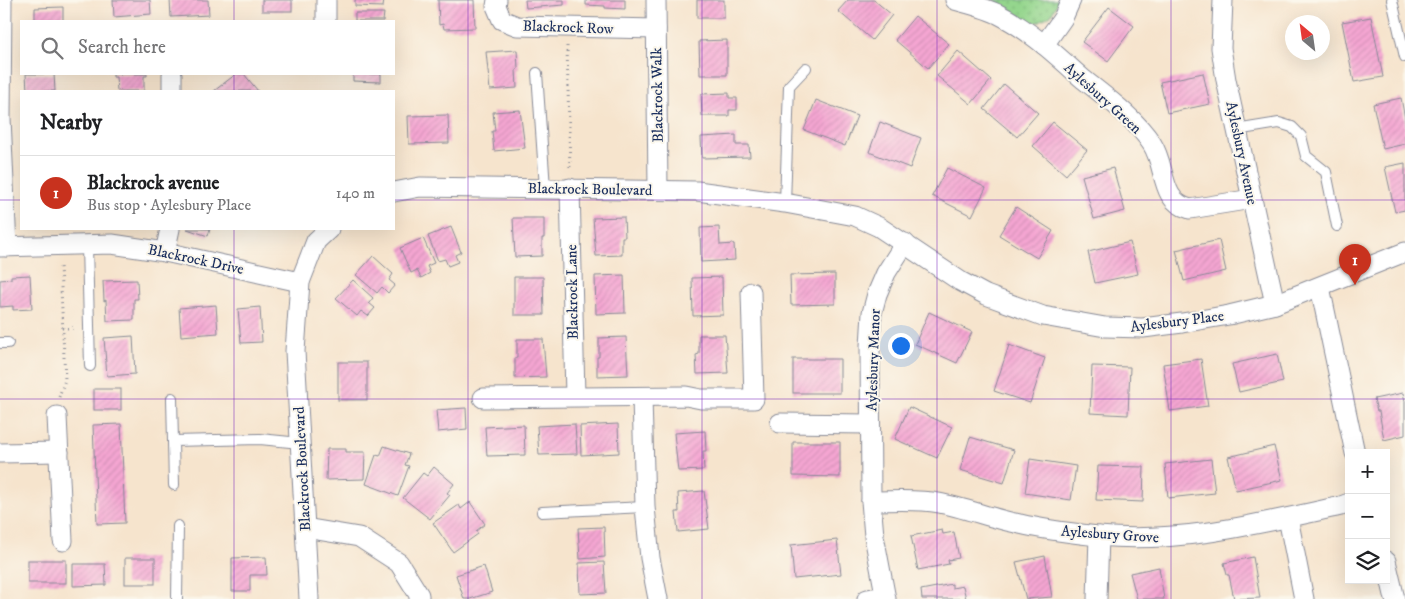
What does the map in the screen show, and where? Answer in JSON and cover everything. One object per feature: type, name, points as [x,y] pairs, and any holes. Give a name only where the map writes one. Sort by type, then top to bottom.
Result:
[{"type":"street","points":[[2,0],[0,118],[4,247]]},
{"type":"street","points":[[326,0],[326,20]]},
{"type":"street","name":"Blackrock Row","points":[[497,0],[496,6],[502,20],[517,26],[656,29]]},
{"type":"street","name":"Blackrock Walk","points":[[656,0],[658,190]]},
{"type":"street","name":"Aylesbury Green","points":[[955,0],[1000,15],[1044,45],[1112,102],[1138,127],[1152,144],[1158,156],[1167,188],[1172,199],[1180,206],[1190,209],[1252,199]]},
{"type":"street","points":[[1044,45],[1063,18],[1071,0]]},
{"type":"street","name":"Aylesbury Avenue","points":[[1223,0],[1221,48],[1236,130],[1275,304]]},
{"type":"street","points":[[172,75],[172,90]]},
{"type":"street","name":"Blackrock Boulevard","points":[[395,192],[420,187],[658,190],[704,192],[785,203]]},
{"type":"street","name":"Blackrock Lane","points":[[570,188],[575,396]]},
{"type":"street","name":"Aylesbury Place","points":[[785,203],[855,216],[879,227],[953,276],[986,295],[1043,316],[1105,328],[1143,328],[1229,315],[1275,304],[1405,252]]},
{"type":"street","points":[[165,252],[170,230]]},
{"type":"street","name":"Blackrock Boulevard","points":[[309,599],[295,351],[300,282],[316,241],[328,230]]},
{"type":"street","name":"Aylesbury Manor","points":[[867,599],[886,598],[874,536],[871,501],[870,346],[872,313],[877,294],[886,273],[905,243]]},
{"type":"street","name":"Blackrock Drive","points":[[4,247],[112,244],[165,252],[300,282]]},
{"type":"street","points":[[1320,287],[1354,449]]},
{"type":"street","points":[[483,398],[686,396],[701,399],[754,399],[751,292]]},
{"type":"street","points":[[642,397],[645,507],[650,558],[658,599]]},
{"type":"street","points":[[58,416],[63,541]]},
{"type":"street","name":"Aylesbury Manor","points":[[780,423],[870,424]]},
{"type":"street","points":[[0,453],[59,452]]},
{"type":"street","name":"Aylesbury Grove","points":[[871,501],[912,500],[939,504],[1020,524],[1099,536],[1171,537],[1208,533],[1288,518],[1345,504]]},
{"type":"street","points":[[1288,518],[1304,599]]},
{"type":"street","points":[[305,528],[359,538],[399,563],[419,595],[419,599]]},
{"type":"street","points":[[1096,599],[1099,536]]},
{"type":"street","points":[[1390,578],[1395,599]]},
{"type":"lane","points":[[1392,0],[1405,57]]},
{"type":"lane","points":[[785,203],[789,86],[806,68]]},
{"type":"lane","points":[[537,73],[545,188]]},
{"type":"lane","points":[[1236,130],[1279,122],[1292,127],[1301,136],[1306,156],[1326,172],[1337,226]]},
{"type":"lane","points":[[87,245],[90,366]]},
{"type":"lane","points":[[172,398],[174,485]]},
{"type":"lane","points":[[173,441],[260,440],[300,443]]},
{"type":"lane","points":[[542,512],[645,507]]},
{"type":"lane","points":[[177,599],[178,526]]},
{"type":"path","points":[[567,28],[570,188]]},
{"type":"path","points":[[58,416],[57,400],[64,380],[60,246]]},
{"type":"green space","points":[[993,0],[1059,0],[1051,15],[1034,24]]},
{"type":"building","points":[[113,0],[150,0],[151,14],[114,17]]},
{"type":"building","points":[[170,0],[208,0],[209,15],[171,17]]},
{"type":"building","points":[[262,0],[292,0],[292,11],[262,11]]},
{"type":"building","points":[[355,0],[384,0],[383,7],[355,6]]},
{"type":"building","points":[[438,0],[474,0],[475,28],[444,29],[443,24],[439,25]]},
{"type":"building","points":[[525,0],[564,0],[564,5],[526,8]]},
{"type":"building","points":[[586,0],[625,0],[625,9],[586,5]]},
{"type":"building","points":[[697,0],[724,0],[724,18],[697,18]]},
{"type":"building","points":[[848,0],[874,0],[892,15],[872,40],[838,11]]},
{"type":"building","points":[[63,7],[63,20],[35,20],[35,8]]},
{"type":"building","points":[[1109,7],[1134,26],[1108,61],[1082,42]]},
{"type":"building","points":[[355,13],[384,13],[383,20],[355,20]]},
{"type":"building","points":[[915,16],[949,44],[928,68],[895,40]]},
{"type":"building","points":[[1371,17],[1383,77],[1354,82],[1342,22]]},
{"type":"building","points":[[727,40],[727,75],[700,75],[699,41]]},
{"type":"building","points":[[517,50],[517,88],[490,90],[486,52]]},
{"type":"building","points":[[958,51],[991,80],[971,104],[937,76]]},
{"type":"building","points":[[1203,73],[1210,104],[1167,113],[1160,82]]},
{"type":"building","points":[[26,75],[54,75],[55,90],[27,90]]},
{"type":"building","points":[[113,75],[147,75],[144,76],[144,90],[117,90],[116,77],[113,77]]},
{"type":"building","points":[[235,75],[245,75],[257,90],[215,90]]},
{"type":"building","points":[[353,75],[381,75],[381,82],[353,81]]},
{"type":"building","points":[[1004,84],[1038,113],[1017,137],[984,109]]},
{"type":"building","points":[[729,93],[729,98],[737,98],[737,110],[729,110],[729,116],[702,116],[701,94]]},
{"type":"building","points":[[1401,98],[1405,119],[1405,144],[1383,149],[1373,104]]},
{"type":"building","points":[[816,100],[857,116],[845,146],[804,130]]},
{"type":"building","points":[[520,110],[525,148],[494,151],[492,131],[495,131],[493,112]]},
{"type":"building","points":[[448,115],[449,143],[409,144],[408,116]]},
{"type":"building","points":[[880,122],[921,138],[910,168],[869,152]]},
{"type":"building","points":[[1053,122],[1087,150],[1066,175],[1033,146]]},
{"type":"building","points":[[736,135],[736,145],[749,145],[750,157],[702,158],[701,137]]},
{"type":"building","points":[[1405,163],[1405,210],[1395,212],[1385,167]]},
{"type":"building","points":[[947,168],[986,188],[972,216],[932,196]]},
{"type":"building","points":[[1113,168],[1125,211],[1094,219],[1082,176]]},
{"type":"building","points":[[1016,207],[1053,231],[1037,258],[999,235]]},
{"type":"building","points":[[624,217],[625,237],[622,237],[622,255],[596,256],[593,218]]},
{"type":"building","points":[[513,218],[544,218],[542,256],[515,257]]},
{"type":"building","points":[[451,227],[461,252],[455,255],[458,262],[448,266],[445,259],[438,261],[428,236]]},
{"type":"building","points":[[719,227],[720,245],[734,244],[735,260],[701,262],[700,228]]},
{"type":"building","points":[[190,230],[210,230],[208,236]]},
{"type":"building","points":[[423,238],[434,263],[427,266],[430,273],[421,278],[417,270],[411,273],[400,248]]},
{"type":"building","points":[[1219,240],[1226,271],[1184,281],[1176,250]]},
{"type":"building","points":[[1130,242],[1138,274],[1095,283],[1088,252]]},
{"type":"building","points":[[373,256],[393,274],[389,280],[395,285],[388,293],[382,287],[377,293],[356,275]]},
{"type":"building","points":[[835,274],[835,304],[791,305],[790,275]]},
{"type":"building","points":[[30,275],[32,309],[13,310],[13,306],[0,307],[0,280],[11,279],[11,276]]},
{"type":"building","points":[[624,275],[625,313],[596,314],[595,276]]},
{"type":"building","points":[[514,277],[543,277],[544,315],[514,315]]},
{"type":"building","points":[[722,277],[723,315],[693,316],[692,278]]},
{"type":"building","points":[[137,280],[138,299],[134,299],[134,320],[107,321],[103,281]]},
{"type":"building","points":[[353,280],[373,298],[369,303],[375,308],[368,316],[361,311],[357,316],[336,298]]},
{"type":"building","points":[[216,305],[218,333],[181,336],[179,308]]},
{"type":"building","points":[[260,307],[262,342],[241,343],[238,309]]},
{"type":"building","points":[[929,312],[972,332],[957,363],[915,344]]},
{"type":"building","points":[[699,335],[725,335],[728,373],[697,374],[696,355],[699,354]]},
{"type":"building","points":[[133,336],[135,374],[107,376],[104,338]]},
{"type":"building","points":[[626,337],[628,375],[597,376],[599,338]]},
{"type":"building","points":[[517,339],[543,339],[546,377],[515,378]]},
{"type":"building","points":[[1009,345],[1045,358],[1030,403],[994,391]]},
{"type":"building","points":[[1277,354],[1283,382],[1239,392],[1232,364]]},
{"type":"building","points":[[793,359],[840,359],[840,393],[793,393]]},
{"type":"building","points":[[1201,359],[1208,406],[1170,411],[1163,364]]},
{"type":"building","points":[[338,362],[367,362],[367,400],[338,400]]},
{"type":"building","points":[[1092,366],[1130,367],[1128,415],[1090,413]]},
{"type":"building","points":[[94,389],[121,389],[121,410],[94,410]]},
{"type":"building","points":[[1403,393],[1405,401],[1405,435],[1384,440],[1379,411],[1377,411],[1374,399]]},
{"type":"building","points":[[909,407],[952,427],[937,458],[895,439]]},
{"type":"building","points":[[466,408],[467,429],[438,432],[436,410]]},
{"type":"building","points":[[121,424],[125,523],[97,524],[93,425]]},
{"type":"building","points":[[575,424],[577,454],[539,455],[537,426]]},
{"type":"building","points":[[618,424],[619,453],[581,455],[580,426]]},
{"type":"building","points":[[524,425],[525,455],[487,456],[485,427]]},
{"type":"building","points":[[705,431],[706,451],[703,451],[704,470],[678,471],[674,433]]},
{"type":"building","points":[[970,437],[1014,450],[1004,483],[960,470]]},
{"type":"building","points":[[793,442],[840,442],[840,477],[793,476]]},
{"type":"building","points":[[384,446],[409,454],[405,465],[409,466],[398,496],[366,484],[376,455],[380,456]]},
{"type":"building","points":[[1274,446],[1282,480],[1236,490],[1228,457]]},
{"type":"building","points":[[327,449],[365,452],[364,479],[326,480]]},
{"type":"building","points":[[1030,459],[1076,466],[1071,500],[1025,493]]},
{"type":"building","points":[[1211,459],[1215,493],[1168,498],[1165,464]]},
{"type":"building","points":[[1098,466],[1144,467],[1143,502],[1096,500]]},
{"type":"building","points":[[434,467],[454,484],[447,493],[450,495],[430,519],[403,498],[423,473],[427,476]]},
{"type":"building","points":[[704,491],[709,529],[678,532],[676,512],[679,512],[678,493]]},
{"type":"building","points":[[470,502],[485,524],[476,531],[478,534],[453,552],[433,523],[459,505],[461,509]]},
{"type":"building","points":[[604,527],[605,557],[580,559],[578,528]]},
{"type":"building","points":[[942,530],[943,534],[954,532],[959,558],[948,560],[949,564],[918,570],[911,536]]},
{"type":"building","points":[[837,540],[841,574],[794,579],[791,545]]},
{"type":"building","points":[[1045,556],[1052,597],[1026,599],[1016,562]]},
{"type":"building","points":[[266,557],[267,575],[250,575],[250,591],[232,591],[232,558]]},
{"type":"building","points":[[1253,557],[1260,598],[1234,599],[1229,575],[1227,575],[1224,563]]},
{"type":"building","points":[[125,558],[155,558],[155,584],[125,584]]},
{"type":"building","points":[[28,560],[66,560],[66,583],[28,583]]},
{"type":"building","points":[[604,562],[606,593],[580,594],[579,563]]},
{"type":"building","points":[[73,564],[105,564],[106,585],[73,586]]},
{"type":"building","points":[[484,566],[492,592],[464,599],[456,575]]},
{"type":"building","points":[[1159,567],[1164,599],[1137,599],[1130,573]]},
{"type":"building","points":[[952,584],[952,588],[963,586],[966,599],[922,599],[921,590]]},
{"type":"place","name":"Blackrock avenue","points":[[1355,285]]}]
